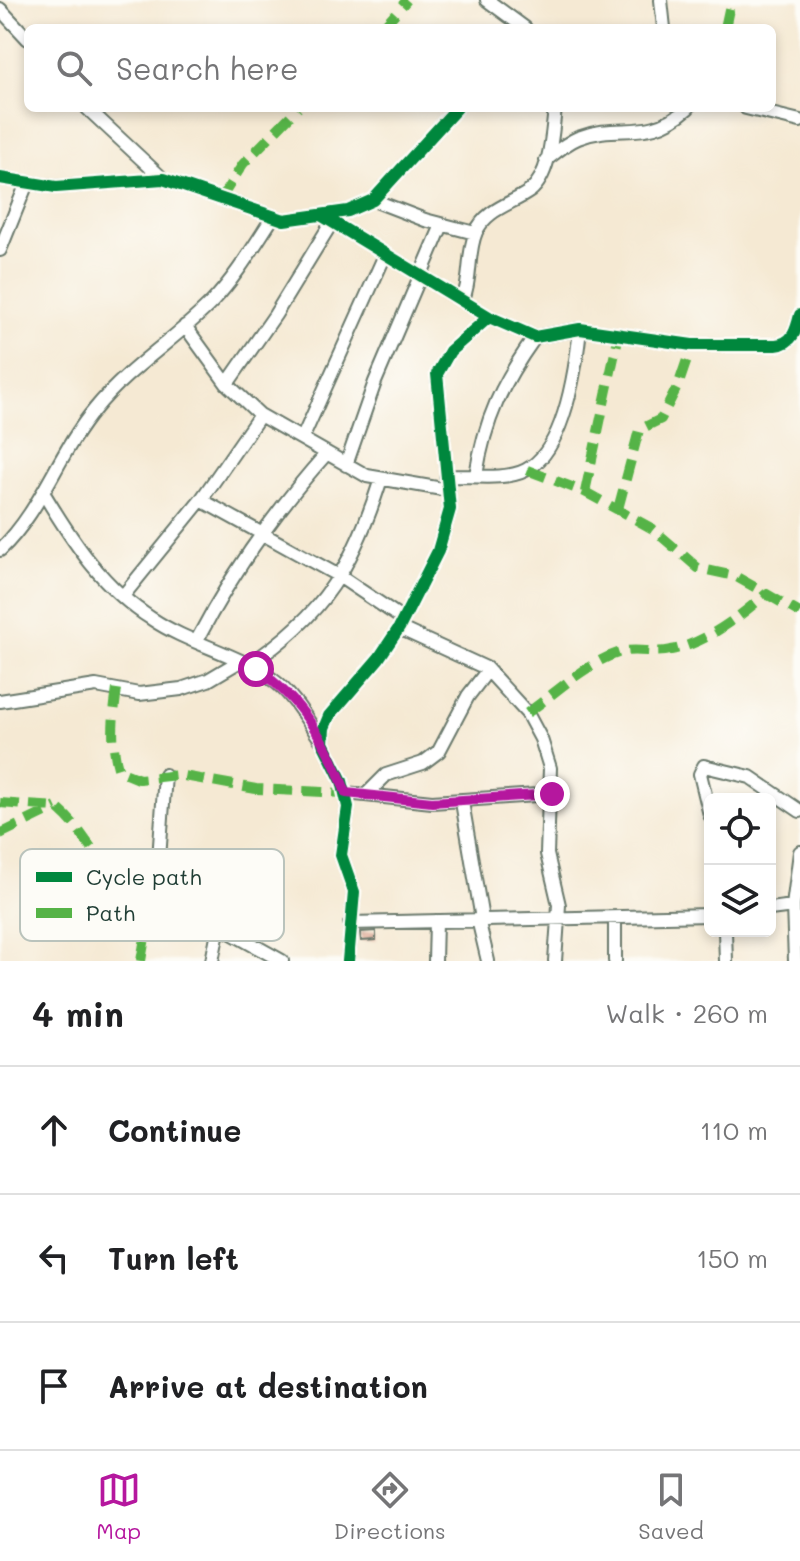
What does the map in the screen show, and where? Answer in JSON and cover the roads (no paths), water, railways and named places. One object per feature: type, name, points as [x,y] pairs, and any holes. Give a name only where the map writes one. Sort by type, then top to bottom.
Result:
[{"type":"street","points":[[487,0],[520,24]]},
{"type":"street","points":[[661,0],[664,24]]},
{"type":"street","points":[[0,9],[24,35]]},
{"type":"street","points":[[91,112],[163,179],[284,220],[326,219],[363,207],[373,200],[453,112]]},
{"type":"street","points":[[463,299],[470,277],[475,233],[489,215],[531,190],[540,178],[554,112]]},
{"type":"street","points":[[546,160],[579,138],[653,130],[666,125],[683,112]]},
{"type":"street","points":[[763,112],[800,121]]},
{"type":"street","points":[[0,178],[27,183],[90,186],[163,179]]},
{"type":"street","points":[[0,250],[27,183]]},
{"type":"street","points":[[373,200],[442,225],[475,233]]},
{"type":"street","points":[[0,550],[44,494],[69,444],[94,410],[122,379],[213,301],[273,217]]},
{"type":"street","points":[[326,219],[489,317],[535,337],[580,329],[692,345],[776,345],[787,344],[800,315]]},
{"type":"street","points":[[227,384],[275,315],[326,219]]},
{"type":"street","points":[[346,465],[375,382],[442,225]]},
{"type":"street","points":[[303,437],[385,255]]},
{"type":"street","points":[[323,743],[329,716],[379,658],[401,624],[446,529],[448,490],[437,374],[450,351],[489,317]]},
{"type":"street","points":[[185,326],[227,384],[260,415],[303,437],[346,465],[381,479],[448,490]]},
{"type":"street","points":[[446,476],[514,474],[539,461],[572,393],[580,329]]},
{"type":"street","points":[[476,475],[486,421],[516,363],[535,337]]},
{"type":"street","points":[[123,596],[201,500],[260,415]]},
{"type":"street","points":[[197,640],[228,581],[261,532],[327,453]]},
{"type":"street","points":[[0,701],[96,686],[139,694],[181,689],[244,663],[292,634],[319,609],[339,576],[381,479]]},
{"type":"street","points":[[44,494],[75,545],[123,596],[154,621],[276,681],[323,743],[346,793],[348,807],[341,855],[354,892],[348,961]]},
{"type":"street","points":[[201,500],[339,576],[401,624],[488,670],[527,713],[541,739],[550,768],[552,794],[547,854],[559,919],[555,961]]},
{"type":"street","points":[[366,795],[386,775],[423,763],[439,751],[468,696],[488,670]]},
{"type":"street","points":[[705,793],[700,774],[704,766],[750,777],[774,793]]},
{"type":"street","points":[[158,849],[165,775]]},
{"type":"street","points":[[346,793],[462,802],[552,794]]},
{"type":"street","points":[[776,795],[800,811]]},
{"type":"street","points":[[462,802],[488,961]]},
{"type":"street","points":[[795,961],[793,906],[800,852]]},
{"type":"street","points":[[776,908],[793,906]]},
{"type":"street","points":[[350,923],[704,915]]},
{"type":"street","points":[[615,918],[615,961]]},
{"type":"street","points":[[435,961],[436,921]]},
{"type":"street","points":[[725,937],[726,961]]},
{"type":"street","points":[[212,961],[216,941]]},
{"type":"street","points":[[246,941],[282,961]]}]
